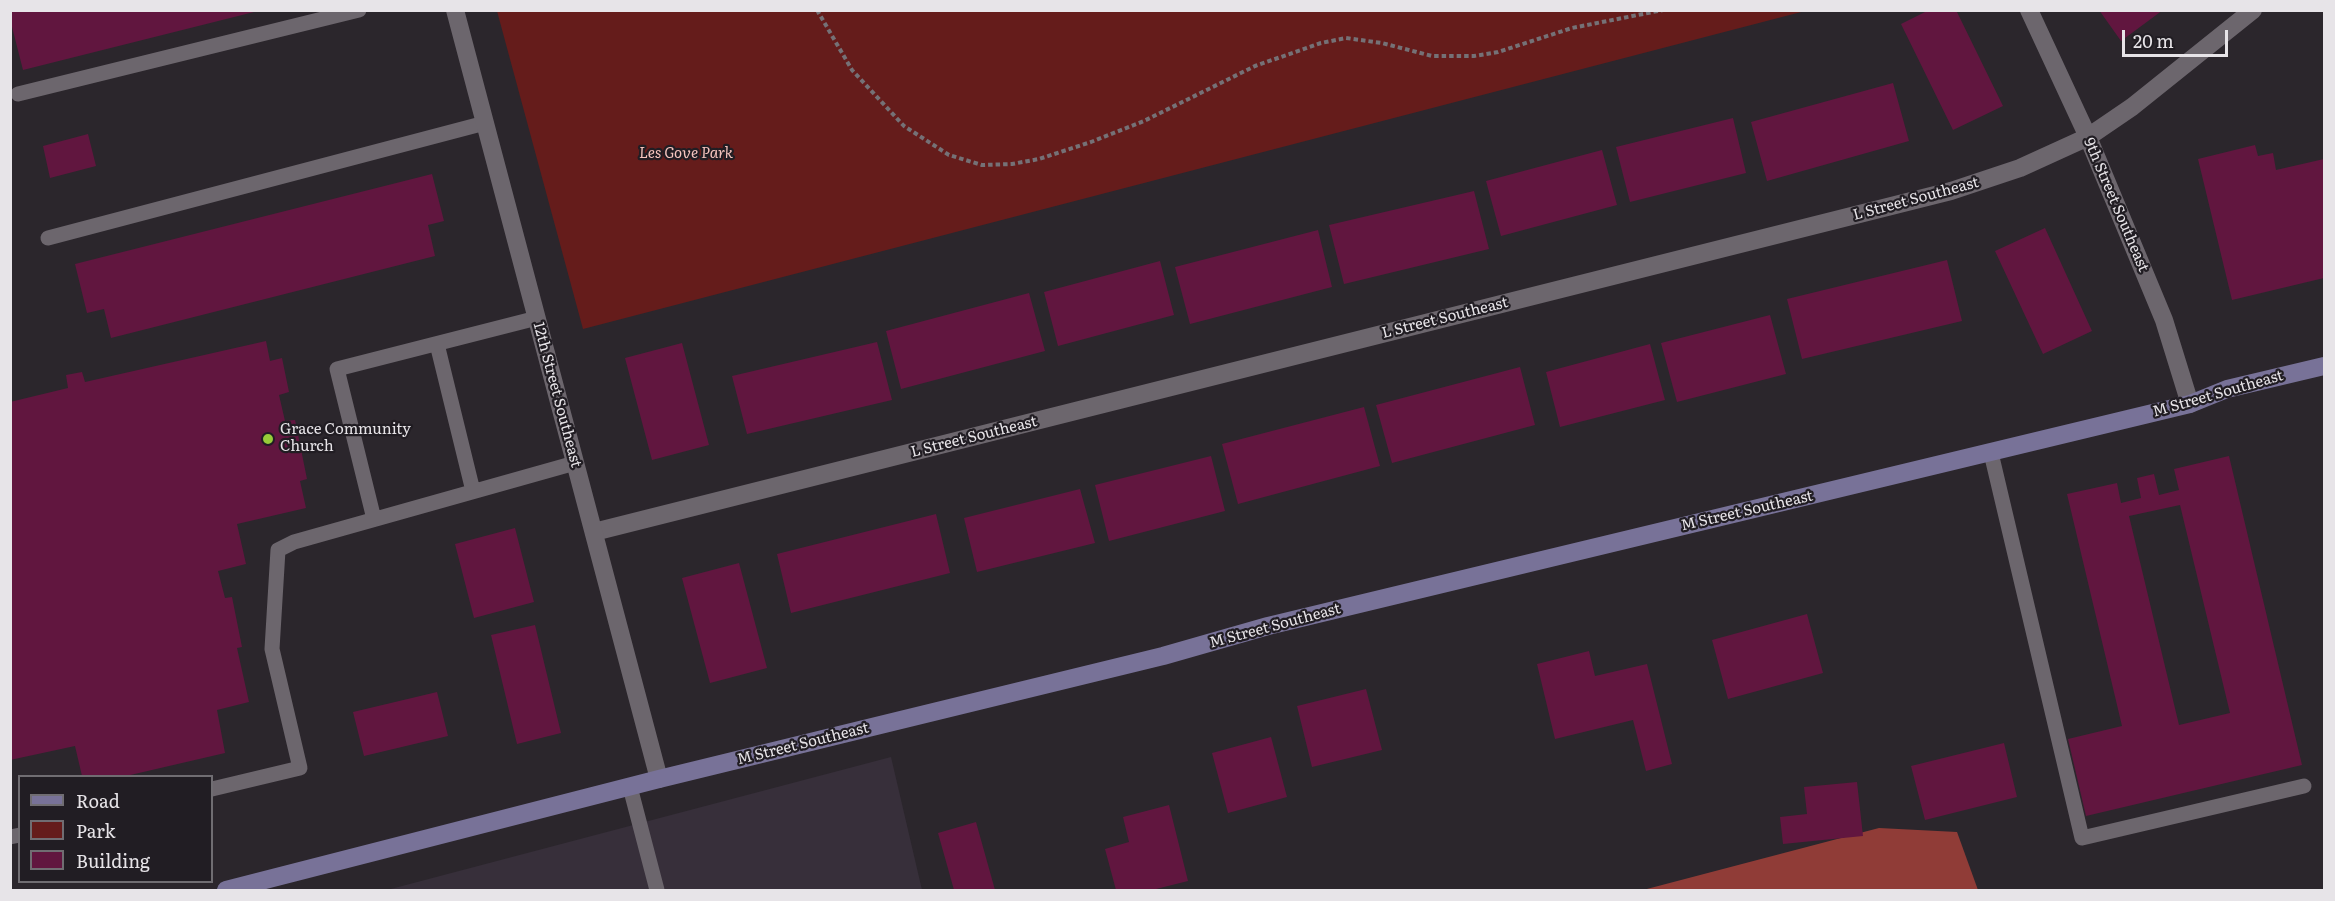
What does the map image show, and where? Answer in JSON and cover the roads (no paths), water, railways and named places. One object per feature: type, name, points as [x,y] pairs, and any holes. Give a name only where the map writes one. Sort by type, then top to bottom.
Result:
[{"type":"main road","name":"M Street Southeast","points":[[226,891],[659,779],[1163,656],[1268,626],[1991,453],[2190,404],[2227,389],[2325,366]]},
{"type":"street","name":"12th Street Southeast","points":[[455,10],[659,779]]},
{"type":"street","name":"9th Street Southeast","points":[[2029,10],[2088,137],[2164,320],[2190,404]]},
{"type":"street","name":"L Street Southeast","points":[[594,532],[1951,191],[2020,168],[2088,137],[2132,107],[2253,10]]},
{"type":"lane","points":[[18,94],[359,10]]},
{"type":"lane","points":[[48,238],[485,123]]},
{"type":"lane","points":[[374,519],[337,369],[537,318]]},
{"type":"lane","points":[[437,344],[473,491]]},
{"type":"lane","points":[[1991,453],[2082,838],[2304,786]]},
{"type":"lane","points":[[213,789],[300,768],[272,649],[278,550],[294,542],[575,463]]},
{"type":"lane","points":[[630,787],[657,891]]},
{"type":"place","name":"Grace Community Church","points":[[268,439]]},
{"type":"park label","name":"Les Gove Park","points":[[686,154]]}]
